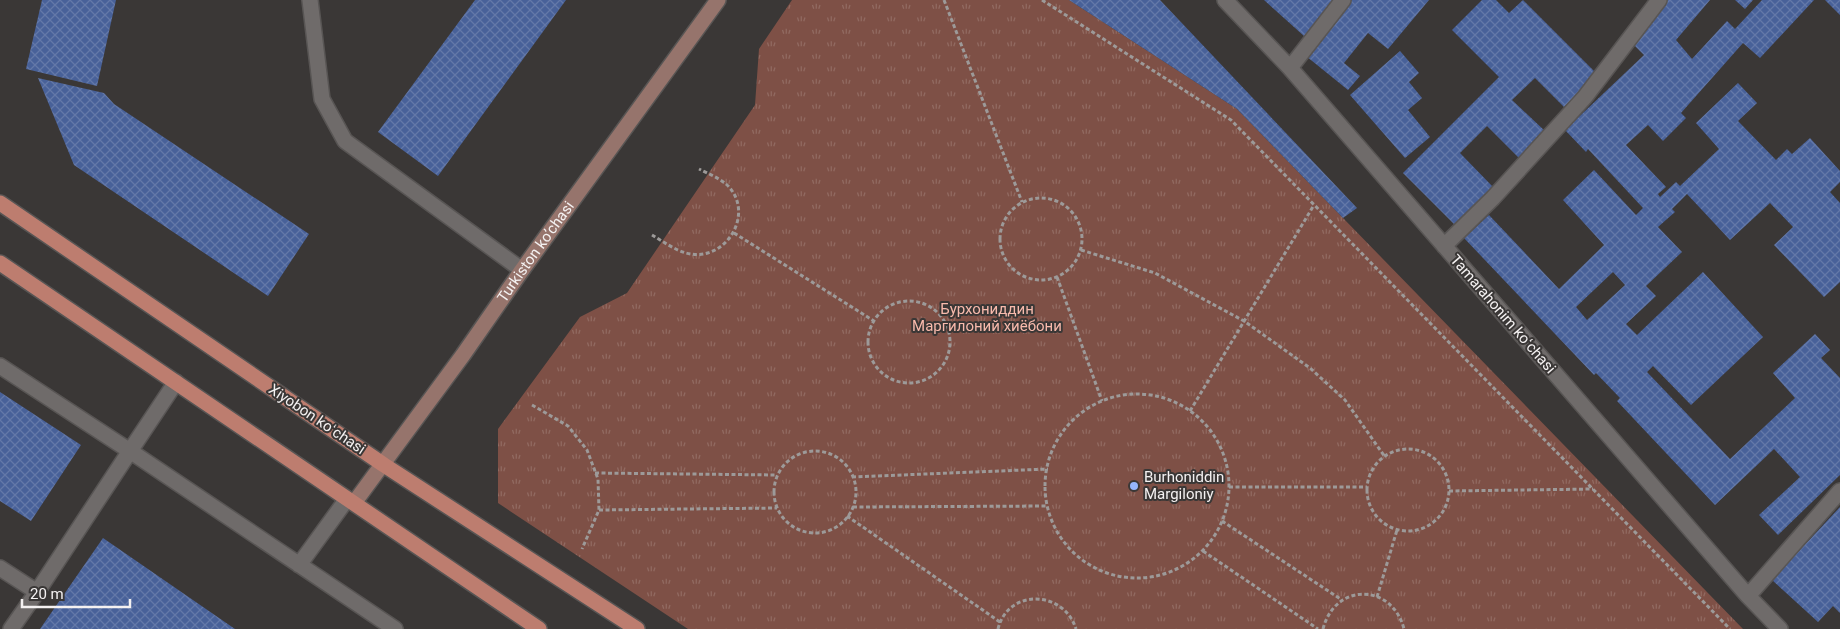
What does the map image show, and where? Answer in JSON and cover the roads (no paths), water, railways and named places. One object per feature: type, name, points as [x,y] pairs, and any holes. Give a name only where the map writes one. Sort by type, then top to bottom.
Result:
[{"type":"main road","name":"Turkiston ko’chasi","points":[[351,501],[384,465],[522,270],[718,0]]},
{"type":"main road","name":"Xiyobon koʻchasi","points":[[0,203],[384,465],[637,629]]},
{"type":"main road","points":[[0,262],[539,629]]},
{"type":"street","points":[[310,0],[322,99],[345,141],[522,270]]},
{"type":"street","name":"Tamarahonim koʻchasi","points":[[1225,0],[1290,68],[1748,596],[1780,629]]},
{"type":"street","points":[[1290,68],[1343,0]]},
{"type":"street","points":[[1444,246],[1493,198],[1584,97],[1659,0]]},
{"type":"street","points":[[0,366],[395,629]]},
{"type":"street","points":[[11,629],[176,382]]},
{"type":"street","points":[[1748,596],[1840,491]]},
{"type":"street","points":[[300,565],[351,501]]},
{"type":"street","points":[[0,568],[36,592]]},
{"type":"place","name":"Burhoniddin Margiloniy","points":[[1134,486]]},
{"type":"park label","name":"Бурхониддин Маргилоний хиёбони","points":[[987,318]]}]
